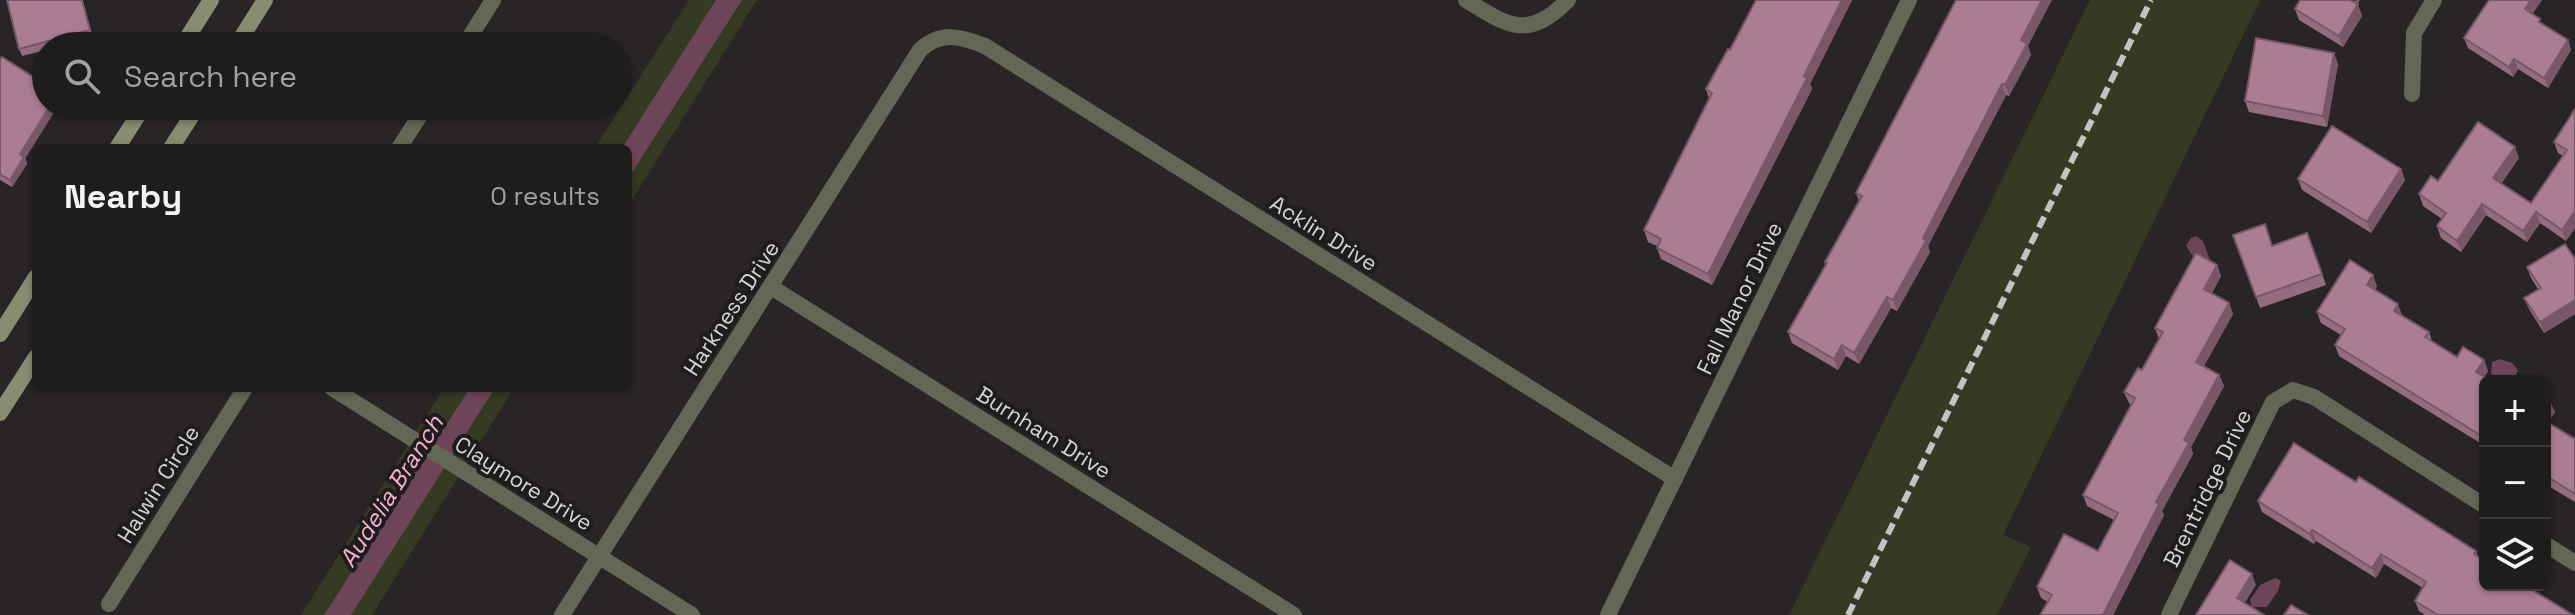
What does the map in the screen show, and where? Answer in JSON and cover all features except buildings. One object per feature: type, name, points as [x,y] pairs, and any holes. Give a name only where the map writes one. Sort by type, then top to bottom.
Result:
[{"type":"main road","points":[[191,32],[211,0]]},
{"type":"main road","points":[[245,32],[265,0]]},
{"type":"main road","points":[[120,144],[135,120]]},
{"type":"main road","points":[[174,144],[189,120]]},
{"type":"main road","points":[[0,334],[32,283]]},
{"type":"main road","points":[[0,413],[32,363]]},
{"type":"street","points":[[473,32],[493,0]]},
{"type":"street","points":[[1466,0],[1497,19],[1516,26],[1536,24],[1568,0]]},
{"type":"street","name":"Fall Manor Drive","points":[[1608,615],[1909,0]]},
{"type":"street","points":[[2412,94],[2414,33],[2434,0]]},
{"type":"street","name":"Acklin Drive","points":[[946,37],[965,38],[985,46],[1675,479]]},
{"type":"street","name":"Harkness Drive","points":[[562,615],[920,50],[931,41],[946,37]]},
{"type":"street","points":[[402,144],[417,120]]},
{"type":"street","name":"Burnham Drive","points":[[771,287],[1294,615]]},
{"type":"street","name":"Brentridge Drive","points":[[2169,615],[2273,402],[2293,390],[2314,397],[2479,502]]},
{"type":"street","name":"Halwin Circle","points":[[109,604],[242,392]]},
{"type":"street","name":"Claymore Drive","points":[[338,392],[692,615]]},
{"type":"street","points":[[2551,548],[2575,563]]},
{"type":"green space","points":[[689,0],[757,0],[632,200],[632,144],[598,144],[613,120],[632,120],[632,90]]},
{"type":"green space","points":[[2090,0],[2260,0],[2003,535],[2031,547],[1997,615],[1789,615]]},
{"type":"green space","points":[[441,392],[511,392],[372,615],[301,615]]},
{"type":"shaded area","points":[[716,0],[742,0],[632,173],[632,144],[625,144]]},
{"type":"shaded area","points":[[2196,236],[2203,241],[2211,263],[2202,262],[2188,249],[2186,245]]},
{"type":"shaded area","points":[[2500,359],[2512,363],[2518,370],[2516,375],[2493,375],[2492,362]]},
{"type":"shaded area","points":[[467,392],[492,392],[351,615],[324,615]]},
{"type":"shaded area","points":[[2275,578],[2281,581],[2267,607],[2252,607],[2250,600],[2260,585]]},
{"type":"railway","points":[[1848,615],[2151,0]]},
{"type":"water label","name":"Audelia Branch","points":[[391,491]]}]
